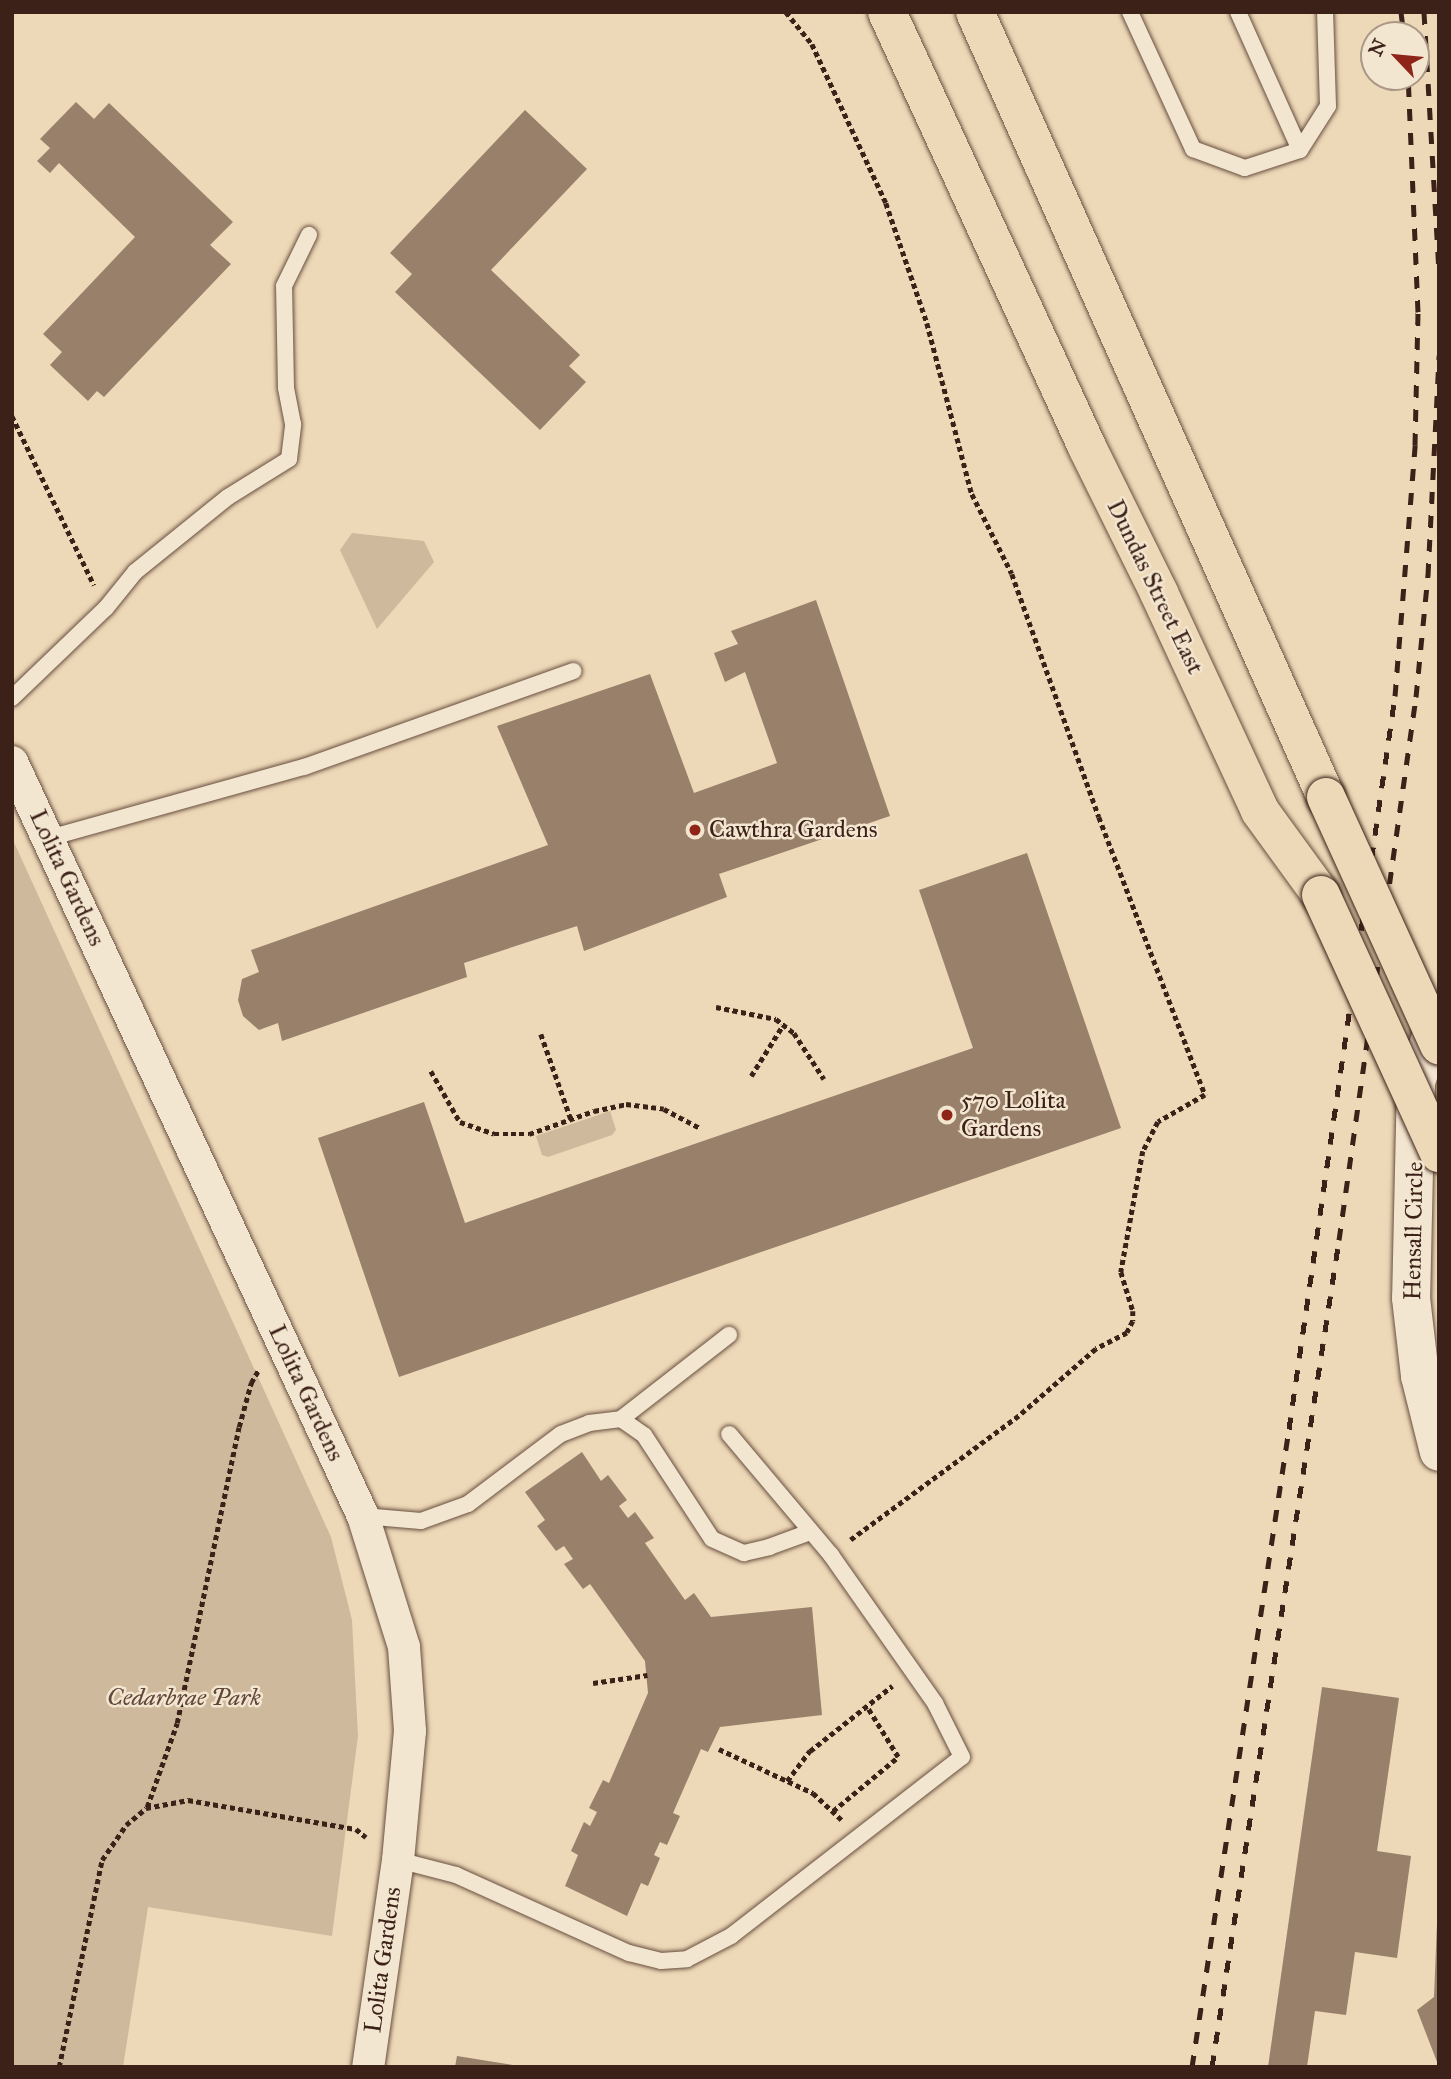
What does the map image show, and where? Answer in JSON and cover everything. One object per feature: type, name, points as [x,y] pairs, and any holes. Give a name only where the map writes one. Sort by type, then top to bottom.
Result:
[{"type":"main road","name":"Dundas Street East","points":[[887,12],[1087,447],[1159,593],[1260,811],[1321,895],[1439,1153]]},
{"type":"main road","points":[[975,12],[1439,1045]]},
{"type":"street","name":"Lolita Gardens","points":[[12,762],[363,1516],[404,1647],[410,1731],[398,1860],[368,2067]]},
{"type":"street","name":"Hensall Circle","points":[[1439,1012],[1416,1082],[1411,1298],[1420,1376],[1439,1452]]},
{"type":"lane","points":[[1130,12],[1193,149],[1245,167],[1300,150],[1328,106],[1325,12]]},
{"type":"lane","points":[[1238,12],[1300,150]]},
{"type":"lane","points":[[12,698],[106,608],[145,563],[228,496],[289,459],[293,424],[286,388],[284,286],[309,235]]},
{"type":"lane","points":[[49,838],[304,767],[573,671]]},
{"type":"lane","points":[[363,1516],[421,1521],[468,1504],[561,1434],[589,1423],[621,1419],[729,1335]]},
{"type":"lane","points":[[621,1419],[644,1435],[712,1539],[744,1553],[810,1532]]},
{"type":"lane","points":[[398,1860],[456,1875],[629,1954],[661,1961],[687,1959],[731,1936],[861,1838],[962,1757],[935,1703],[831,1555],[729,1434]]},
{"type":"path","points":[[786,12],[811,44],[886,203],[927,323],[972,494],[1012,574],[1099,817],[1205,1095],[1157,1122],[1143,1151],[1121,1272],[1133,1311],[1133,1321],[1127,1333],[1096,1349],[1019,1416],[831,1555]]},
{"type":"path","points":[[12,416],[106,608]]},
{"type":"path","points":[[716,1007],[776,1019],[794,1033],[824,1079]]},
{"type":"path","points":[[751,1076],[783,1025]]},
{"type":"path","points":[[541,1034],[571,1119]]},
{"type":"path","points":[[431,1071],[460,1122],[494,1134],[529,1134],[626,1104],[664,1109],[700,1128]]},
{"type":"path","points":[[146,1808],[177,1723],[239,1427],[251,1384],[278,1332]]},
{"type":"path","points":[[787,1781],[810,1751],[867,1707],[910,1668]]},
{"type":"path","points":[[593,1682],[647,1675]]},
{"type":"path","points":[[833,1811],[898,1757],[867,1707]]},
{"type":"path","points":[[719,1749],[813,1793],[861,1838]]},
{"type":"path","points":[[59,2067],[102,1860],[126,1825],[146,1808],[188,1800],[356,1829],[398,1860]]},
{"type":"green space","points":[[352,533],[424,541],[434,562],[377,629],[340,550]]},
{"type":"green space","name":"Cedarbrae Park","points":[[12,838],[331,1537],[352,1620],[358,1736],[332,1936],[148,1907],[123,2067],[12,2067]]},
{"type":"green space","points":[[610,1111],[616,1130],[612,1135],[548,1157],[542,1155],[536,1136]]},
{"type":"building","points":[[76,102],[94,119],[109,103],[233,222],[210,245],[231,264],[104,397],[97,391],[88,401],[50,365],[62,352],[43,334],[135,237],[59,163],[50,173],[37,161],[50,148],[40,139]]},
{"type":"building","points":[[525,110],[587,169],[491,270],[580,355],[569,366],[586,382],[540,430],[395,292],[412,274],[390,253]]},
{"type":"building","name":"Cawthra Gardens","points":[[816,600],[890,816],[719,874],[727,897],[584,951],[577,926],[464,963],[467,977],[282,1041],[278,1023],[259,1030],[243,1016],[238,1000],[242,979],[259,972],[251,950],[548,845],[497,726],[650,674],[694,793],[777,763],[745,672],[725,682],[714,653],[738,644],[731,631]]},
{"type":"building","name":"570 Lolita Gardens","points":[[1027,853],[1121,1128],[399,1377],[318,1138],[424,1102],[465,1223],[973,1048],[919,890]]},
{"type":"building","points":[[582,1452],[601,1481],[608,1475],[627,1500],[619,1506],[628,1518],[635,1512],[654,1538],[645,1543],[685,1600],[694,1593],[711,1617],[812,1607],[822,1715],[720,1727],[708,1752],[701,1749],[673,1813],[680,1816],[667,1845],[660,1842],[654,1855],[660,1858],[648,1886],[641,1883],[627,1916],[565,1886],[578,1855],[571,1851],[584,1822],[590,1826],[597,1812],[589,1808],[603,1780],[609,1783],[648,1693],[645,1661],[590,1584],[583,1589],[564,1564],[573,1559],[564,1546],[556,1551],[537,1526],[545,1520],[525,1492]]},
{"type":"building","points":[[1322,1687],[1399,1698],[1377,1851],[1411,1856],[1397,1958],[1355,1952],[1346,2015],[1315,2011],[1307,2067],[1268,2067]]},
{"type":"building","points":[[1437,1923],[1439,2067],[1417,2010],[1434,1997]]},
{"type":"building","points":[[457,2056],[513,2065],[513,2067],[455,2067]]},
{"type":"railway","points":[[1401,12],[1402,21]]},
{"type":"railway","points":[[1424,12],[1439,271]]},
{"type":"railway","points":[[1192,2067],[1289,1429],[1395,696],[1415,445],[1418,312],[1409,91]]},
{"type":"railway","points":[[1212,2067],[1339,1240],[1416,697],[1428,575],[1439,355]]},
{"type":"place","name":"Cawthra Gardens","points":[[695,830]]},
{"type":"place","name":"570 Lolita Gardens","points":[[947,1115]]}]
